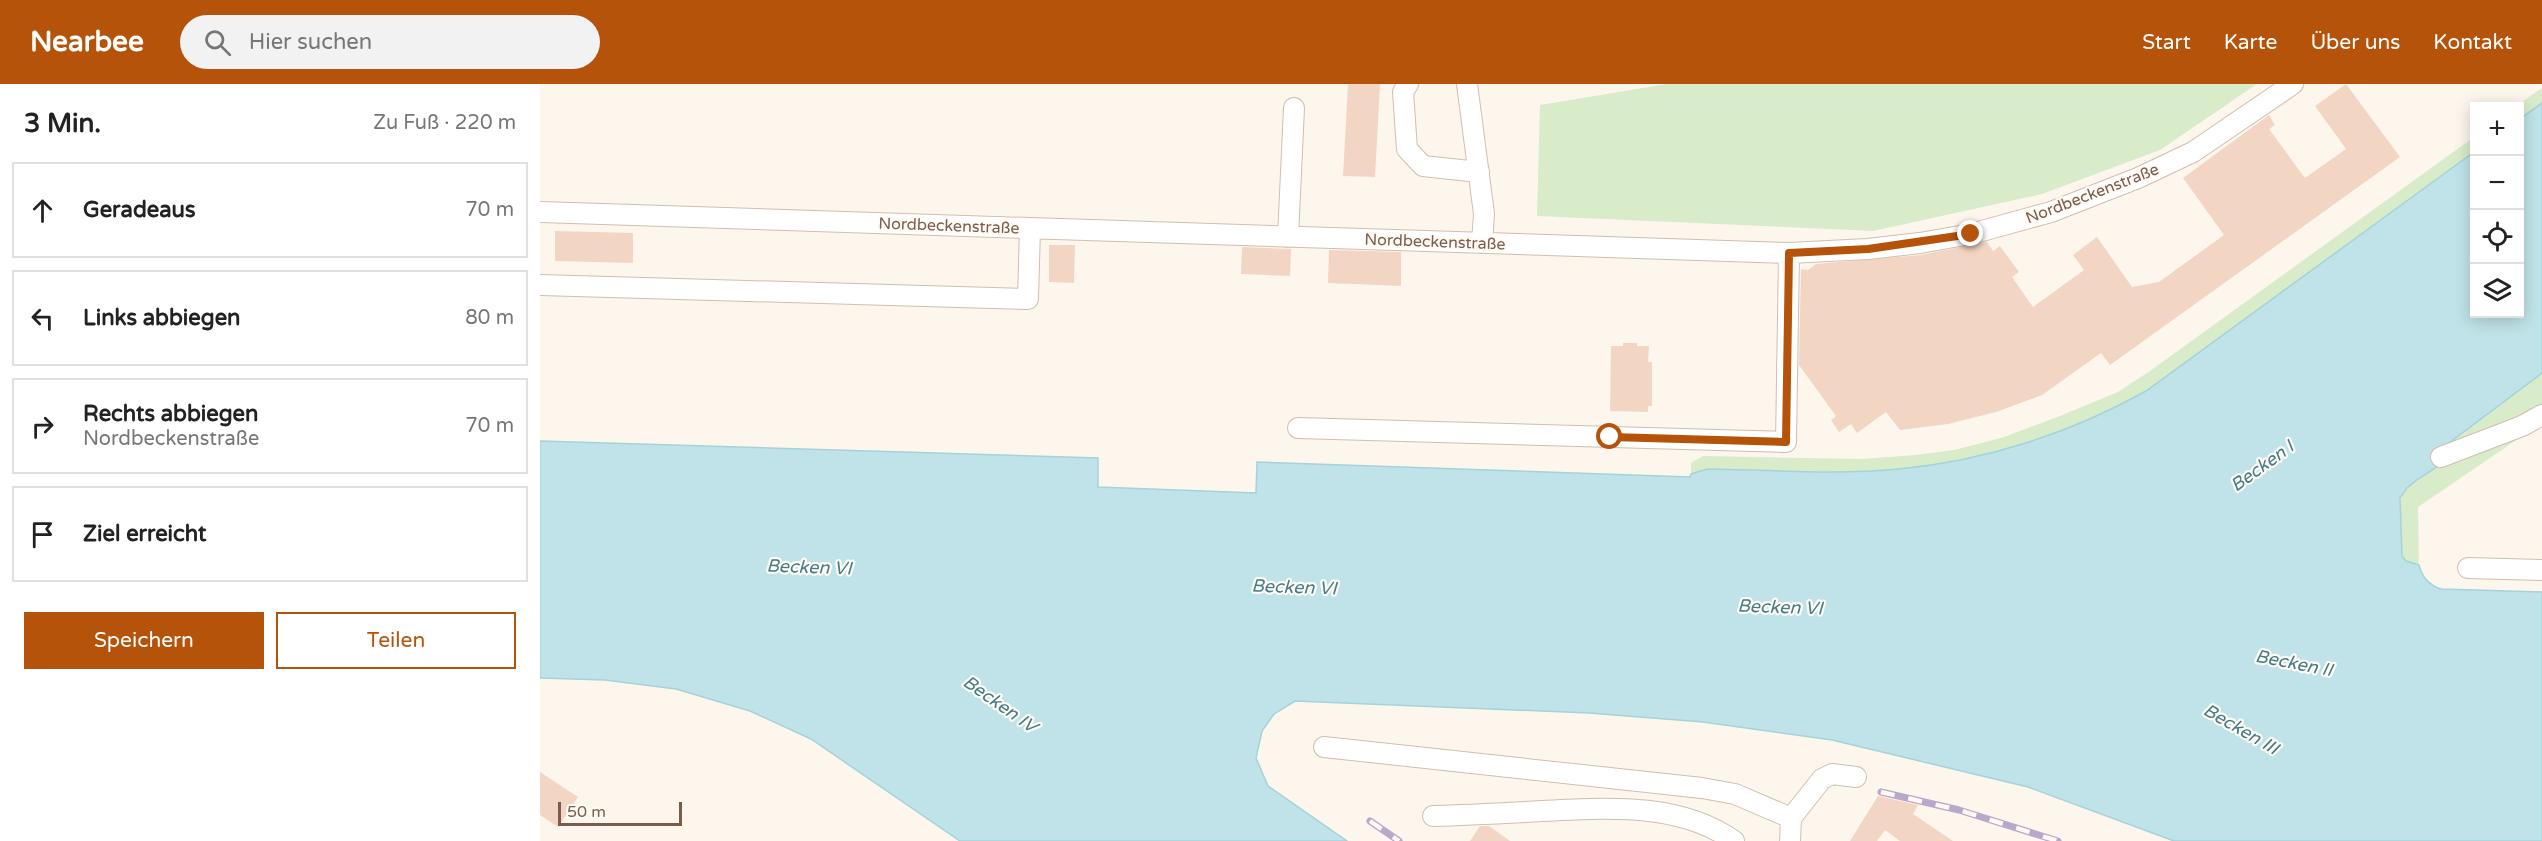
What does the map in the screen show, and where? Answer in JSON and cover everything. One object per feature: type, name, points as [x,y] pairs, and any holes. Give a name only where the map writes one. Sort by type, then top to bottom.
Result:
[{"type":"street","points":[[1408,84],[1403,92],[1407,149],[1424,166],[1479,172]]},
{"type":"street","points":[[1467,84],[1484,214],[1482,243]]},
{"type":"street","name":"Nordbeckenstraße","points":[[540,212],[1030,234],[1288,237],[1789,253],[1868,249],[1971,234],[2051,213],[2193,153],[2292,84]]},
{"type":"street","points":[[1288,237],[1294,108]]},
{"type":"street","points":[[540,285],[1028,298],[1030,234]]},
{"type":"street","points":[[1298,428],[1786,442],[1789,253]]},
{"type":"street","points":[[2441,457],[2522,426],[2542,415]]},
{"type":"street","points":[[2468,568],[2542,570]]},
{"type":"street","points":[[1324,747],[1702,788],[1736,794],[1791,818]]},
{"type":"street","points":[[1790,841],[1791,818],[1822,779],[1832,774],[1856,777]]},
{"type":"street","points":[[1433,816],[1610,808],[1653,811],[1721,832],[1734,841]]},
{"type":"green space","points":[[1667,84],[2257,84],[2160,150],[2042,194],[1873,231],[1537,216],[1540,105]]},
{"type":"green space","points":[[2542,88],[2542,103],[2524,116],[2524,102],[2522,102]]},
{"type":"green space","points":[[2470,140],[2470,155],[2146,391],[2088,420],[2027,443],[1931,465],[1851,472],[1707,469],[1691,474],[1691,463],[1703,456],[1862,459],[1954,450],[2001,438],[2060,416],[2118,392]]},
{"type":"green space","points":[[2542,373],[2542,406],[2531,430],[2418,507],[2419,565],[2405,561],[2401,552],[2399,526],[2401,500],[2405,491],[2420,477],[2443,464],[2437,452]]},
{"type":"water","points":[[2542,103],[2542,373],[2437,452],[2443,463],[2418,479],[2400,498],[2402,556],[2406,561],[2419,565],[2424,577],[2432,585],[2441,589],[2542,592],[2542,841],[2174,841],[2028,787],[1832,740],[1703,722],[1589,713],[1295,701],[1274,714],[1262,731],[1256,758],[1268,786],[1347,841],[960,841],[811,739],[750,711],[676,689],[605,680],[540,678],[540,441],[1098,458],[1098,487],[1256,493],[1257,462],[1690,477],[1691,474],[1707,469],[1851,472],[1931,465],[2027,443],[2088,420],[2146,391],[2470,155],[2470,318],[2524,318],[2524,116]]},
{"type":"building","points":[[1348,84],[1380,84],[1375,177],[1343,176]]},
{"type":"building","points":[[2346,84],[2400,157],[2110,365],[2101,353],[2042,395],[1996,412],[1948,424],[1900,430],[1886,412],[1857,433],[1851,424],[1839,432],[1831,420],[1836,416],[1799,365],[1801,269],[1808,270],[1816,264],[1921,255],[1987,242],[1993,251],[2000,246],[2019,272],[2012,277],[2033,307],[2084,270],[2073,255],[2097,237],[2132,287],[2159,282],[2224,235],[2183,178],[2269,115],[2275,125],[2269,129],[2305,178],[2346,149],[2315,106]]},
{"type":"building","points":[[555,231],[633,233],[633,263],[555,261]]},
{"type":"building","points":[[1049,245],[1075,245],[1074,283],[1049,282]]},
{"type":"building","points":[[1242,247],[1291,249],[1290,276],[1241,274]]},
{"type":"building","points":[[1329,250],[1401,252],[1401,286],[1328,283]]},
{"type":"building","points":[[1623,343],[1649,346],[1648,362],[1652,362],[1652,406],[1648,406],[1648,412],[1610,411],[1611,346],[1623,346]]},
{"type":"building","points":[[540,772],[578,797],[558,827],[540,815]]},
{"type":"building","points":[[1878,796],[1918,805],[1913,814],[1953,841],[1900,841],[1885,830],[1877,841],[1850,841]]},
{"type":"building","points":[[1480,826],[1489,826],[1510,841],[1470,841]]},
{"type":"railway","points":[[1881,792],[1959,810],[2058,841]]},
{"type":"railway","points":[[1370,821],[1399,841]]},
{"type":"route","points":[[1610,437],[1786,442],[1789,253],[1868,249],[1971,234]]},
{"type":"water label","name":"Becken I","points":[[2262,466]]},
{"type":"water label","name":"Becken VI","points":[[809,567]]},
{"type":"water label","name":"Becken VI","points":[[1294,587]]},
{"type":"water label","name":"Becken VI","points":[[1780,607]]},
{"type":"water label","name":"Becken II","points":[[2294,663]]},
{"type":"water label","name":"Becken IV","points":[[1000,704]]},
{"type":"water label","name":"Becken III","points":[[2241,729]]}]
